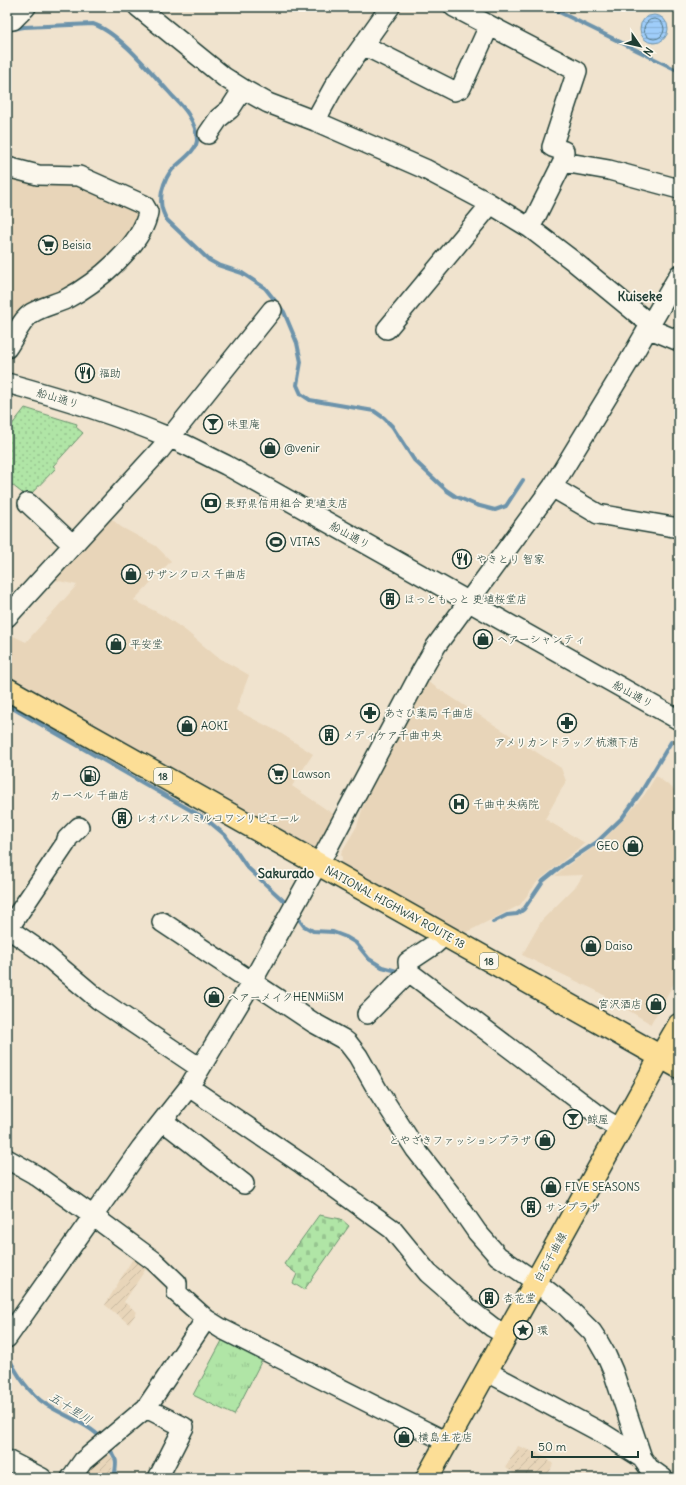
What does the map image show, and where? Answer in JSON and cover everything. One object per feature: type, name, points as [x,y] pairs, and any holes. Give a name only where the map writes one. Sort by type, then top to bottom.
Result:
[{"type":"main road","name":"NATIONAL HIGHWAY ROUTE 18","points":[[7,688],[670,1062]]},
{"type":"main road","name":"白石千曲線","points":[[427,1478],[621,1129],[670,1062],[679,1025]]},
{"type":"street","points":[[7,21],[13,20],[26,7]]},
{"type":"street","points":[[138,7],[224,77],[243,90],[268,103],[315,121],[425,169],[489,203],[530,228],[572,260],[650,325],[655,331],[679,341]]},
{"type":"street","points":[[315,121],[336,83],[390,7]]},
{"type":"street","points":[[454,7],[577,71],[552,147],[564,151],[563,162],[530,228]]},
{"type":"street","points":[[363,45],[454,91],[462,88],[489,26]]},
{"type":"street","points":[[208,134],[219,118],[230,109],[243,90]]},
{"type":"street","points":[[563,162],[609,170],[679,189]]},
{"type":"street","points":[[7,167],[38,175],[79,176],[144,205],[148,212],[147,220],[133,244],[90,284],[66,299],[32,313],[24,321],[7,348]]},
{"type":"street","points":[[387,329],[489,203]]},
{"type":"street","points":[[7,1338],[141,1148],[189,1087],[252,982],[292,909],[319,864],[436,646],[553,486],[679,275]]},
{"type":"street","points":[[7,617],[160,450],[272,310]]},
{"type":"street","name":"船山通り","points":[[7,383],[44,393],[108,414],[170,438],[226,465],[679,720]]},
{"type":"street","points":[[553,486],[557,490],[598,514],[679,528]]},
{"type":"street","points":[[28,503],[73,545]]},
{"type":"street","points":[[79,827],[67,839],[66,843],[8,929],[42,952],[99,1000],[200,1068]]},
{"type":"street","points":[[162,922],[348,1044],[358,1056],[378,1091],[416,1150],[476,1232],[498,1256],[536,1282],[564,1304],[592,1332],[601,1345],[613,1370],[649,1470]]},
{"type":"street","points":[[367,1014],[408,967],[445,934]]},
{"type":"street","points":[[408,967],[593,1112],[621,1129]]},
{"type":"street","points":[[189,1087],[302,1164],[392,1229],[428,1273],[474,1313],[492,1327],[506,1335]]},
{"type":"street","points":[[163,1121],[244,1184]]},
{"type":"street","points":[[7,1159],[34,1174],[154,1261],[177,1283],[177,1293],[206,1319],[222,1329],[447,1442]]},
{"type":"street","points":[[71,1478],[83,1461],[146,1408],[206,1319]]},
{"type":"street","points":[[486,1371],[604,1434],[649,1470]]},
{"type":"street","points":[[146,1408],[184,1427],[158,1478]]},
{"type":"street","points":[[7,1460],[42,1478]]},
{"type":"shaded area","name":"Beisia","points":[[7,173],[79,183],[139,211],[141,216],[108,262],[7,339]]},
{"type":"shaded area","points":[[108,516],[121,527],[156,546],[171,561],[134,600],[166,617],[186,631],[216,656],[249,675],[236,710],[277,731],[313,754],[292,786],[336,816],[317,849],[7,675],[7,633],[26,642],[77,585],[50,579]]},
{"type":"shaded area","name":"千曲中央病院","points":[[425,680],[561,768],[566,781],[545,819],[585,843],[537,882],[520,905],[465,933],[341,864],[341,853],[357,826],[369,788]]},
{"type":"shaded area","points":[[656,776],[679,793],[679,974],[651,1024],[595,990],[522,955],[542,920],[577,885],[583,875],[555,876],[600,843],[624,819],[645,794]]},
{"type":"shaded area","points":[[135,1255],[149,1264],[124,1302],[137,1312],[129,1324],[105,1305]]},
{"type":"shaded area","points":[[518,1446],[544,1456],[553,1464],[547,1478],[509,1478],[513,1472],[505,1468]]},
{"type":"shaded area","points":[[105,1450],[113,1459],[111,1478],[83,1478],[79,1476]]},
{"type":"green space","points":[[25,408],[77,424],[76,427],[83,433],[53,466],[56,468],[28,497],[7,481],[7,431]]},
{"type":"green space","points":[[319,1215],[341,1219],[349,1226],[304,1290],[293,1283],[297,1274],[284,1264]]},
{"type":"green space","points":[[224,1337],[264,1356],[234,1415],[193,1395]]},
{"type":"water","points":[[654,15],[664,19],[668,29],[664,39],[654,43],[644,39],[640,29],[644,19]]},
{"type":"waterway","points":[[549,7],[679,71]]},
{"type":"waterway","points":[[13,29],[24,27],[93,24],[103,28],[123,43],[184,108],[194,126],[197,140],[191,152],[170,172],[167,177],[161,195],[163,213],[167,220],[209,260],[218,265],[242,273],[265,288],[284,312],[297,343],[301,362],[297,385],[301,394],[310,400],[374,411],[392,426],[414,460],[446,490],[455,496],[476,505],[495,510],[506,506],[523,480]]},
{"type":"waterway","points":[[7,705],[206,819],[225,835],[247,867],[288,905]]},
{"type":"waterway","points":[[493,922],[507,915],[517,914],[524,909],[543,881],[564,864],[597,842],[622,818],[641,792],[671,742]]},
{"type":"waterway","points":[[296,915],[304,926],[313,931],[333,932],[356,943],[369,959],[382,967],[397,971],[401,969]]},
{"type":"waterway","name":"五十里川","points":[[7,1355],[19,1376],[34,1395],[47,1405],[91,1429],[102,1439]]},
{"type":"waterway","name":"五十里川","points":[[107,1446],[116,1461],[114,1478]]},
{"type":"place","name":"Beisia","points":[[48,245]]},
{"type":"place","name":"福助","points":[[85,373]]},
{"type":"place","name":"味里庵","points":[[213,424]]},
{"type":"place","name":"@venir","points":[[270,448]]},
{"type":"place","name":"長野県信用組合 更埴支店","points":[[211,503]]},
{"type":"place","name":"VITAS","points":[[276,542]]},
{"type":"place","name":"やきとり 智家","points":[[462,559]]},
{"type":"place","name":"サザンクロス 千曲店","points":[[131,574]]},
{"type":"place","name":"ほっともっと 更埴桜堂店","points":[[390,599]]},
{"type":"place","name":"ヘアーシャンティ","points":[[483,639]]},
{"type":"place","name":"平安堂","points":[[116,644]]},
{"type":"place","name":"あさひ薬局 千曲店","points":[[370,713]]},
{"type":"place","name":"アメリカンドラッグ 杭瀬下店","points":[[567,723]]},
{"type":"place","name":"AOKI","points":[[187,726]]},
{"type":"place","name":"メディケア千曲中央","points":[[329,735]]},
{"type":"place","name":"Lawson","points":[[278,774]]},
{"type":"place","name":"カーベル 千曲店","points":[[90,776]]},
{"type":"place","name":"千曲中央病院","points":[[459,804]]},
{"type":"place","name":"レオパレスミルコワンリピエール","points":[[122,818]]},
{"type":"place","name":"GEO","points":[[633,846]]},
{"type":"place","name":"Daiso","points":[[591,946]]},
{"type":"place","name":"ヘアーメイクHENMiiSM","points":[[214,997]]},
{"type":"place","name":"宮沢酒店","points":[[656,1004]]},
{"type":"place","name":"鯨屋","points":[[573,1119]]},
{"type":"place","name":"とやざきファッションプラザ","points":[[545,1140]]},
{"type":"place","name":"FIVE SEASONS","points":[[551,1187]]},
{"type":"place","name":"サンプラザ","points":[[531,1207]]},
{"type":"place","name":"杏花堂","points":[[489,1298]]},
{"type":"place","name":"環","points":[[523,1330]]},
{"type":"place","name":"横島生花店","points":[[404,1437]]},
{"type":"district","name":"Kuiseke","points":[[640,296]]},
{"type":"district","name":"Sakurado","points":[[286,873]]}]
